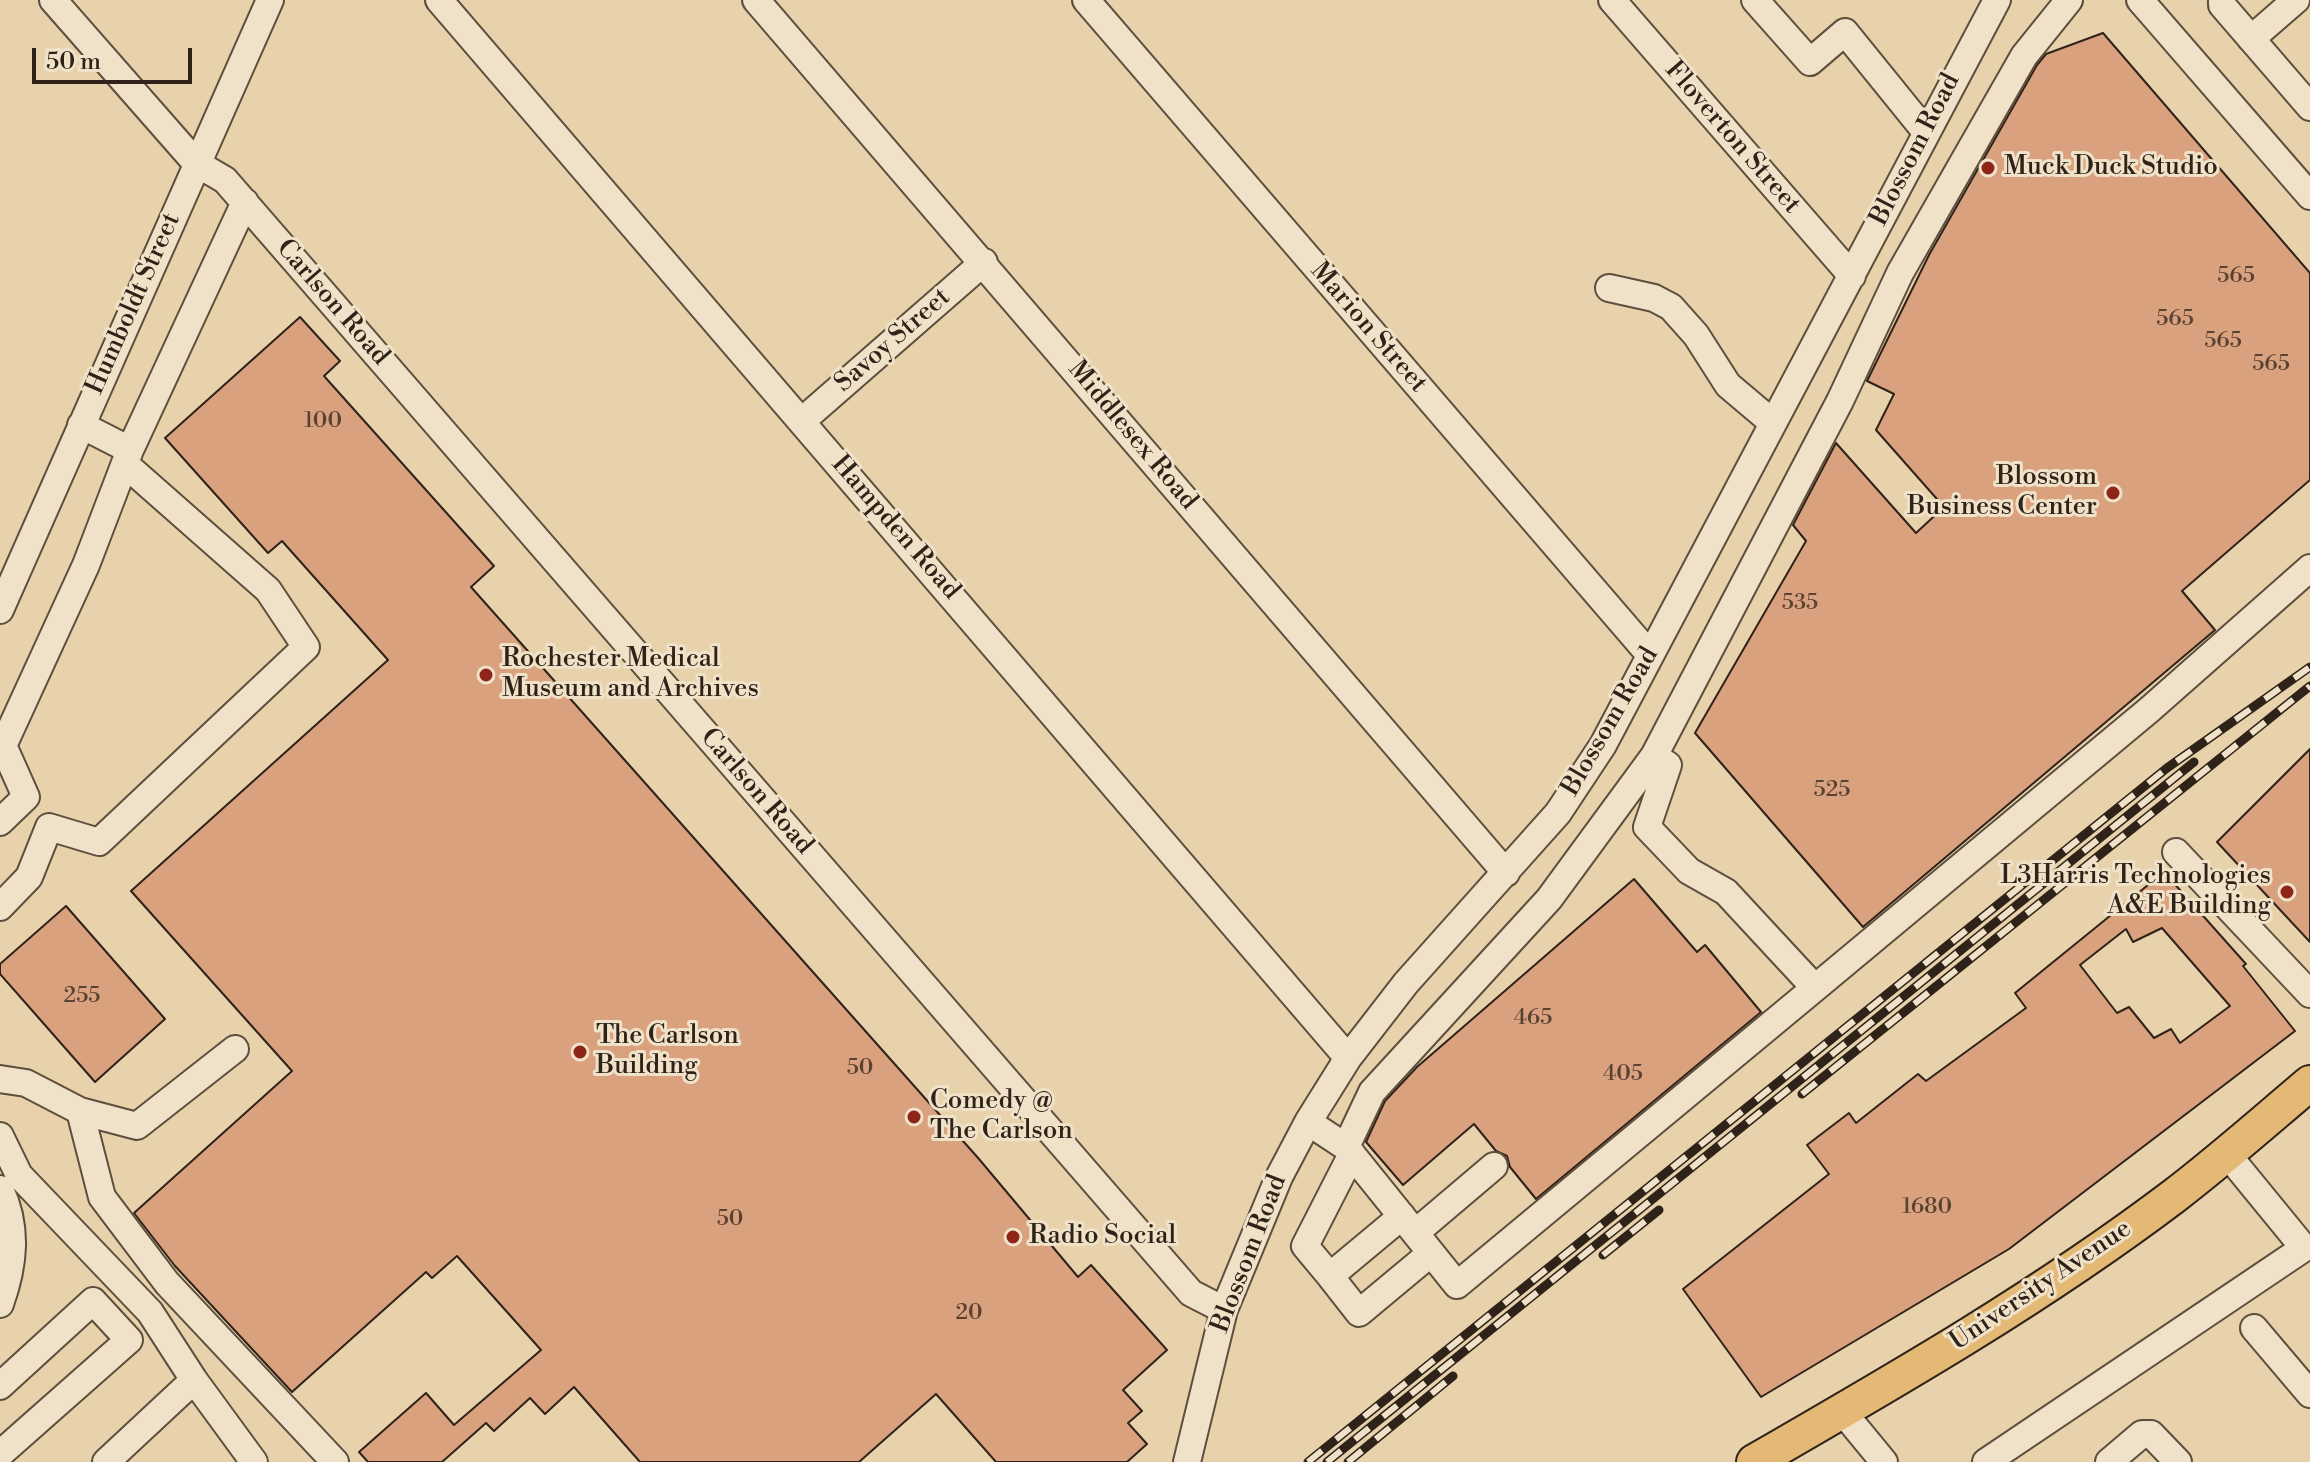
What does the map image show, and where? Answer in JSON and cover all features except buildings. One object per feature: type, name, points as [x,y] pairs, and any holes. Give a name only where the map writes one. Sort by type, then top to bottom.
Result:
[{"type":"main road","name":"University Avenue","points":[[1775,1457],[1842,1411],[1994,1320],[2105,1246],[2227,1154],[2310,1083]]},
{"type":"street","name":"Carlson Road","points":[[53,0],[196,163],[225,180],[245,202],[1191,1293],[1224,1310]]},
{"type":"street","name":"Humboldt Street","points":[[1,603],[270,0]]},
{"type":"street","name":"Hampden Road","points":[[439,0],[1348,1058]]},
{"type":"street","name":"Middlesex Road","points":[[756,0],[1506,873]]},
{"type":"street","name":"Marion Street","points":[[1086,0],[1650,655]]},
{"type":"street","name":"Floverton Street","points":[[1612,0],[1852,276]]},
{"type":"street","points":[[1755,0],[1810,62],[1845,32],[1926,132]]},
{"type":"street","name":"Blossom Road","points":[[1187,1462],[1224,1310],[1268,1201],[1308,1122],[1348,1058],[1406,983],[1558,813],[1603,745],[1997,0]]},
{"type":"street","points":[[1494,1166],[1416,1234],[1359,1313],[1305,1246],[1349,1151],[1372,1092],[1549,899],[1654,756],[1840,401],[1900,273],[2024,56],[2069,0]]},
{"type":"street","points":[[2140,0],[2310,196]]},
{"type":"street","points":[[2222,0],[2310,107]]},
{"type":"street","points":[[2251,39],[2295,0],[2310,17]]},
{"type":"street","points":[[81,425],[127,457],[268,590],[306,647],[99,842],[49,827],[26,797],[1,748],[86,565],[127,457],[245,202]]},
{"type":"street","name":"Savoy Street","points":[[803,420],[984,262]]},
{"type":"street","points":[[1609,288],[1654,298],[1671,307],[1696,335],[1728,385],[1773,423]]},
{"type":"street","points":[[1308,1122],[1349,1151],[1457,1285],[2149,710],[2310,568]]},
{"type":"street","points":[[1654,756],[1668,765],[1647,827],[1689,871],[1726,892],[1815,988]]},
{"type":"street","points":[[0,822],[26,797]]},
{"type":"street","points":[[0,907],[29,877],[49,827]]},
{"type":"street","points":[[2176,852],[2310,994]]},
{"type":"street","points":[[0,1079],[26,1083],[80,1111],[137,1126],[235,1049]]},
{"type":"street","points":[[80,1111],[102,1197],[167,1283],[335,1462]]},
{"type":"street","points":[[0,1136],[19,1175],[150,1312],[194,1380],[254,1462]]},
{"type":"street","points":[[1986,1462],[2304,1248],[2227,1154]]},
{"type":"street","points":[[0,1189],[10,1210],[13,1239],[10,1272],[0,1304]]},
{"type":"street","points":[[1330,1276],[1416,1234]]},
{"type":"street","points":[[0,1454],[129,1340],[93,1301],[1,1382]]},
{"type":"street","points":[[2254,1328],[2310,1394]]},
{"type":"street","points":[[106,1462],[194,1380]]},
{"type":"street","points":[[1842,1411],[1884,1462]]},
{"type":"street","points":[[2109,1462],[2142,1434],[2151,1434],[2178,1462]]},
{"type":"railway","points":[[1308,1462],[2167,768],[2310,667]]},
{"type":"railway","points":[[1802,1094],[2310,686]]},
{"type":"railway","points":[[1327,1462],[2194,762]]},
{"type":"railway","points":[[1603,1255],[1659,1210]]},
{"type":"railway","points":[[1348,1462],[1453,1376]]},
{"type":"place","name":"Muck Duck Studio","points":[[1988,168]]},
{"type":"place","name":"Blossom Business Center","points":[[2113,493]]},
{"type":"place","name":"Rochester Medical Museum and Archives","points":[[486,675]]},
{"type":"place","name":"L3Harris Technologies A&E Building","points":[[2287,892]]},
{"type":"place","name":"The Carlson Building","points":[[580,1052]]},
{"type":"place","name":"Comedy @ The Carlson","points":[[914,1117]]},
{"type":"place","name":"Radio Social","points":[[1013,1237]]}]
